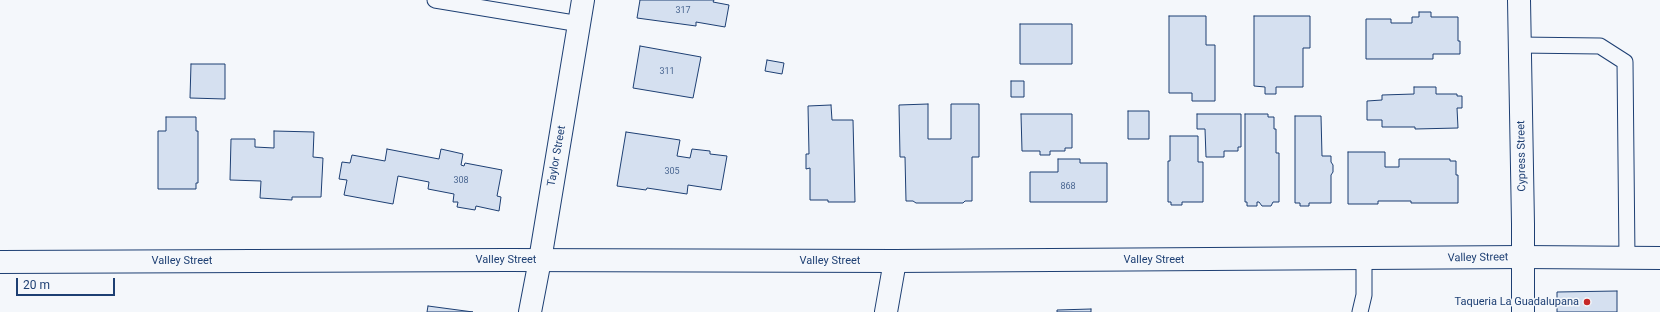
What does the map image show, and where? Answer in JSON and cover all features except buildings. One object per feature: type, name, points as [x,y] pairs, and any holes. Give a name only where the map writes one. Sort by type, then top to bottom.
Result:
[{"type":"main road","name":"Taylor Street","points":[[530,312],[583,0]]},
{"type":"main road","name":"Cypress Street","points":[[1519,0],[1523,312]]},
{"type":"main road","name":"Valley Street","points":[[0,262],[540,260],[895,261],[1523,257],[1660,258]]},
{"type":"main road","points":[[886,312],[895,261]]},
{"type":"lane","points":[[435,0],[580,24]]},
{"type":"lane","points":[[1519,45],[1600,46],[1625,62],[1627,258]]},
{"type":"lane","points":[[1360,312],[1364,295],[1364,259]]},
{"type":"place","name":"Taqueria La Guadalupana","points":[[1587,302]]}]
